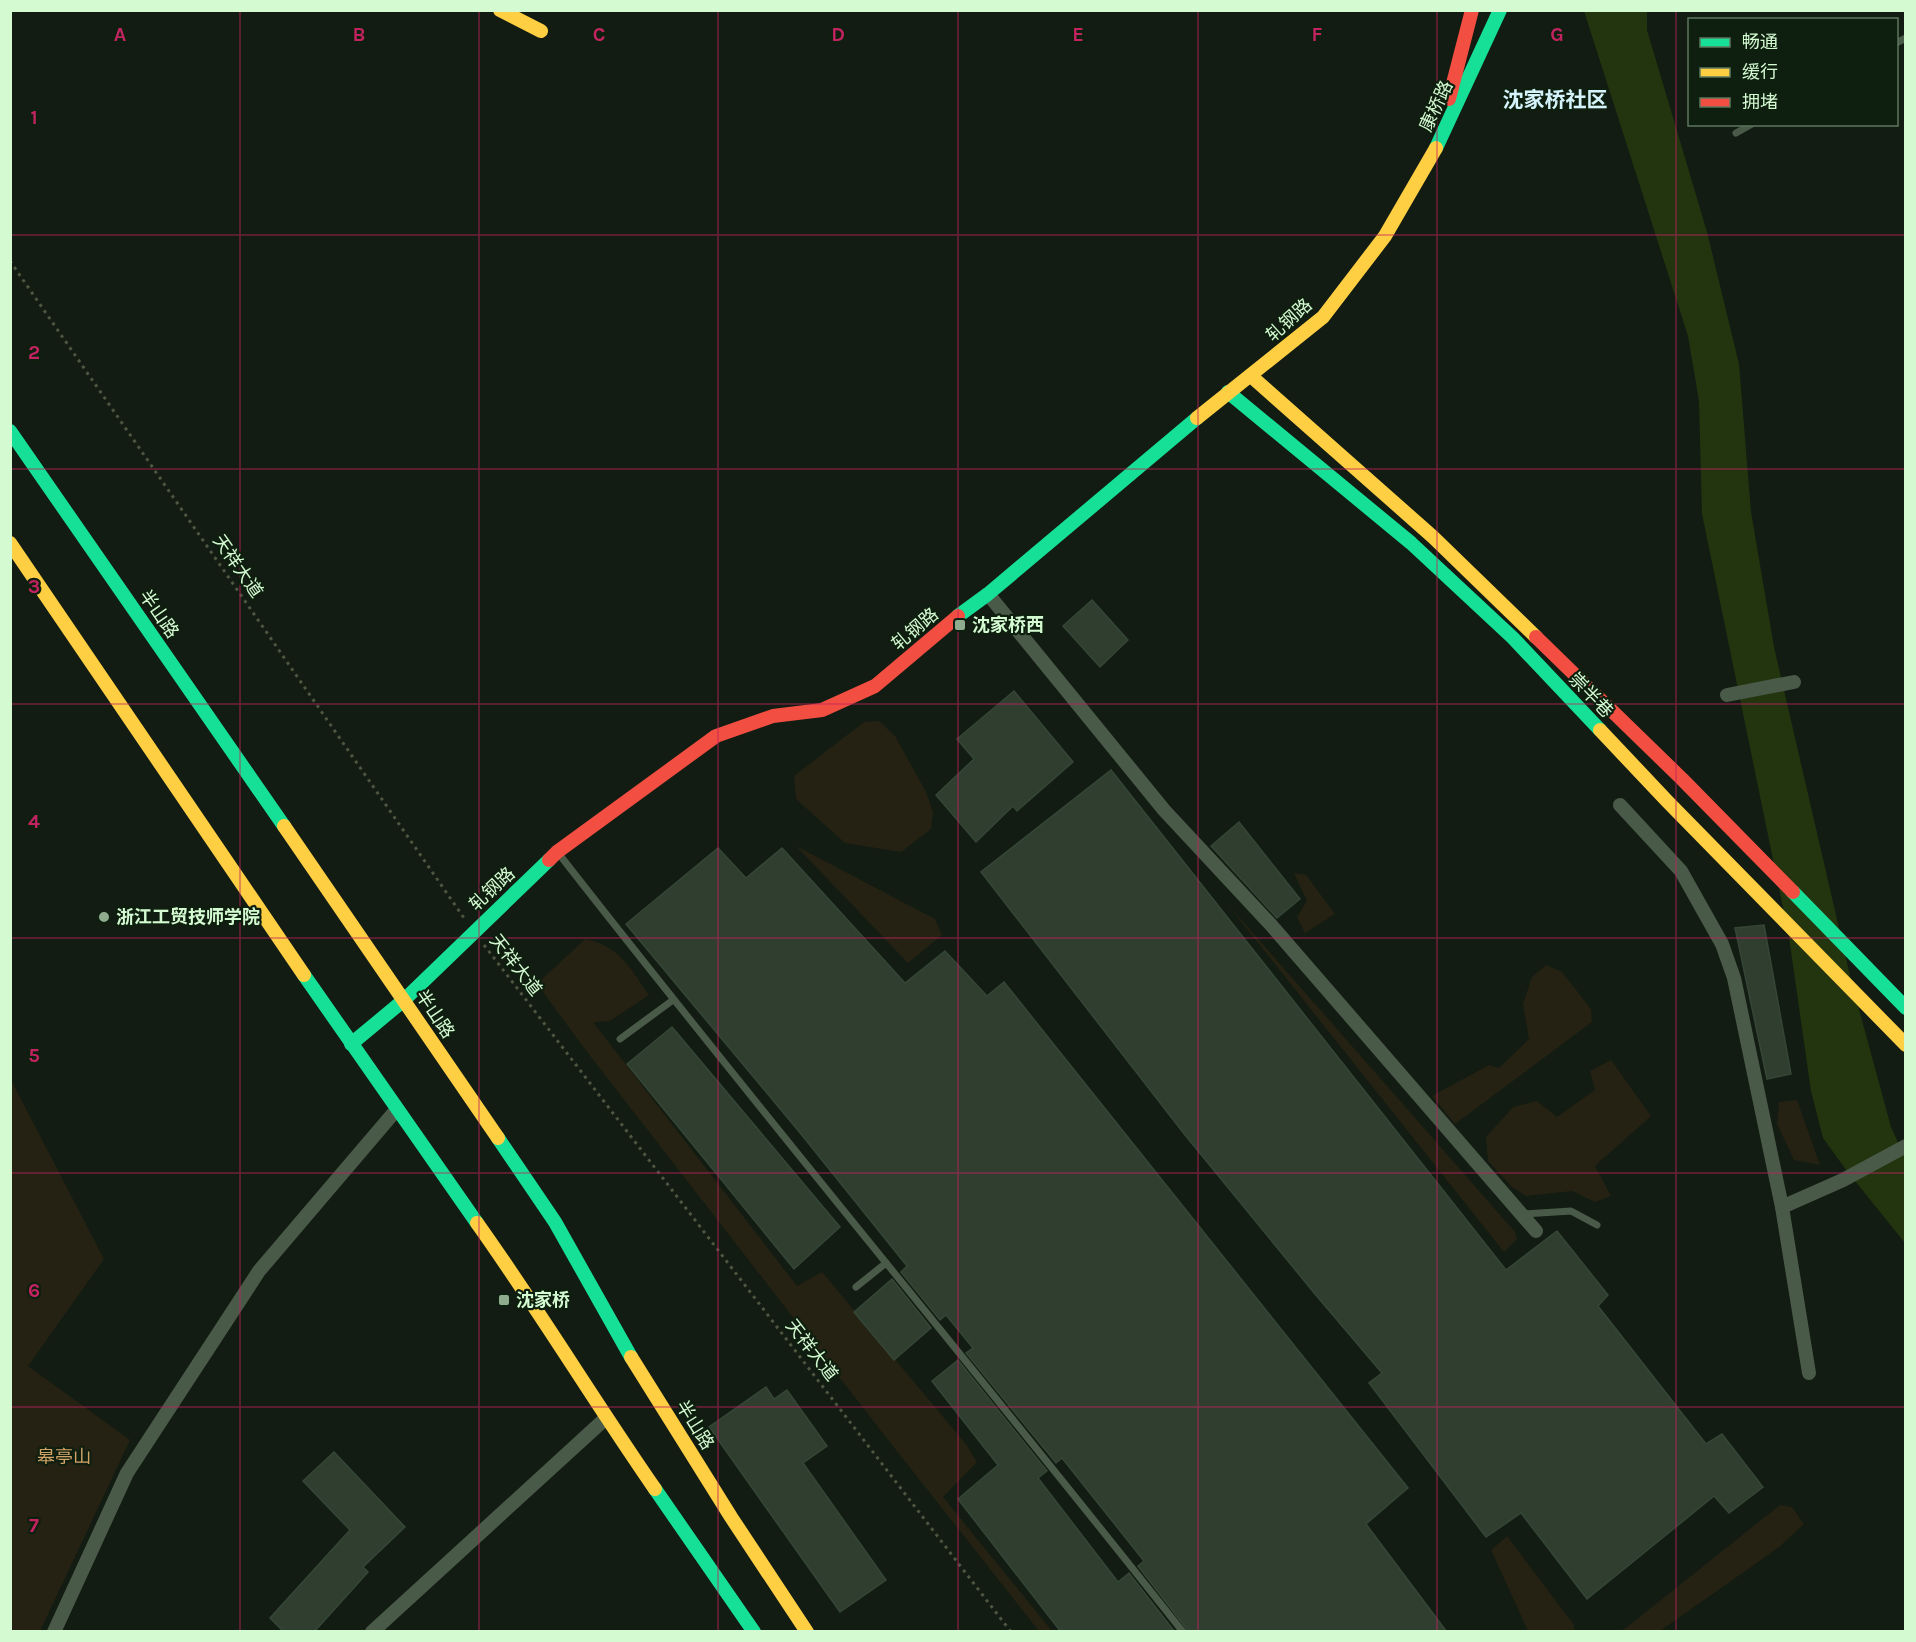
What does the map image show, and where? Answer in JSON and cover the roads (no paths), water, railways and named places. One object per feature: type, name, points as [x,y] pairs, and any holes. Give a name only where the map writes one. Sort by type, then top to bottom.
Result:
[{"type":"street","points":[[500,10],[542,31]]},
{"type":"street","name":"康桥路","points":[[1435,151],[1472,10]]},
{"type":"street","name":"康桥路","points":[[1435,151],[1500,10]]},
{"type":"street","name":"轧钢路","points":[[351,1044],[404,1000],[557,852],[716,736],[773,716],[822,710],[875,686],[953,620],[988,594],[1228,392],[1323,317],[1385,236],[1435,151]]},
{"type":"street","name":"崇半巷","points":[[1251,376],[1433,537],[1576,675],[1734,832],[1905,1008]]},
{"type":"street","name":"崇半巷","points":[[1228,392],[1403,537],[1513,638],[1728,864],[1905,1045]]},
{"type":"street","name":"半山路","points":[[10,431],[555,1222],[634,1362],[730,1517],[807,1632]]},
{"type":"street","points":[[10,543],[351,1044],[526,1292],[606,1418],[754,1632]]},
{"type":"street","points":[[988,594],[1164,810],[1272,926],[1536,1231]]},
{"type":"street","points":[[1727,695],[1794,682]]},
{"type":"street","points":[[1620,805],[1681,871],[1722,944],[1734,978],[1782,1207],[1809,1373]]},
{"type":"street","points":[[54,1632],[127,1473],[259,1271],[397,1109]]},
{"type":"street","points":[[1782,1207],[1843,1180],[1905,1146]]},
{"type":"street","points":[[372,1632],[606,1418]]},
{"type":"lane","points":[[1736,133],[1748,126]]},
{"type":"lane","points":[[557,852],[673,1000],[1183,1632]]},
{"type":"lane","points":[[620,1039],[673,1000]]},
{"type":"lane","points":[[1523,1214],[1570,1211],[1597,1225]]},
{"type":"lane","points":[[856,1287],[886,1263]]},
{"type":"place","name":"沈家桥西","points":[[960,625]]},
{"type":"place","name":"浙江工贸技师学院","points":[[104,917]]},
{"type":"place","name":"沈家桥","points":[[504,1300]]},
{"type":"district","name":"沈家桥社区","points":[[1555,100]]},
{"type":"park label","name":"皋亭山","points":[[64,1457]]}]
